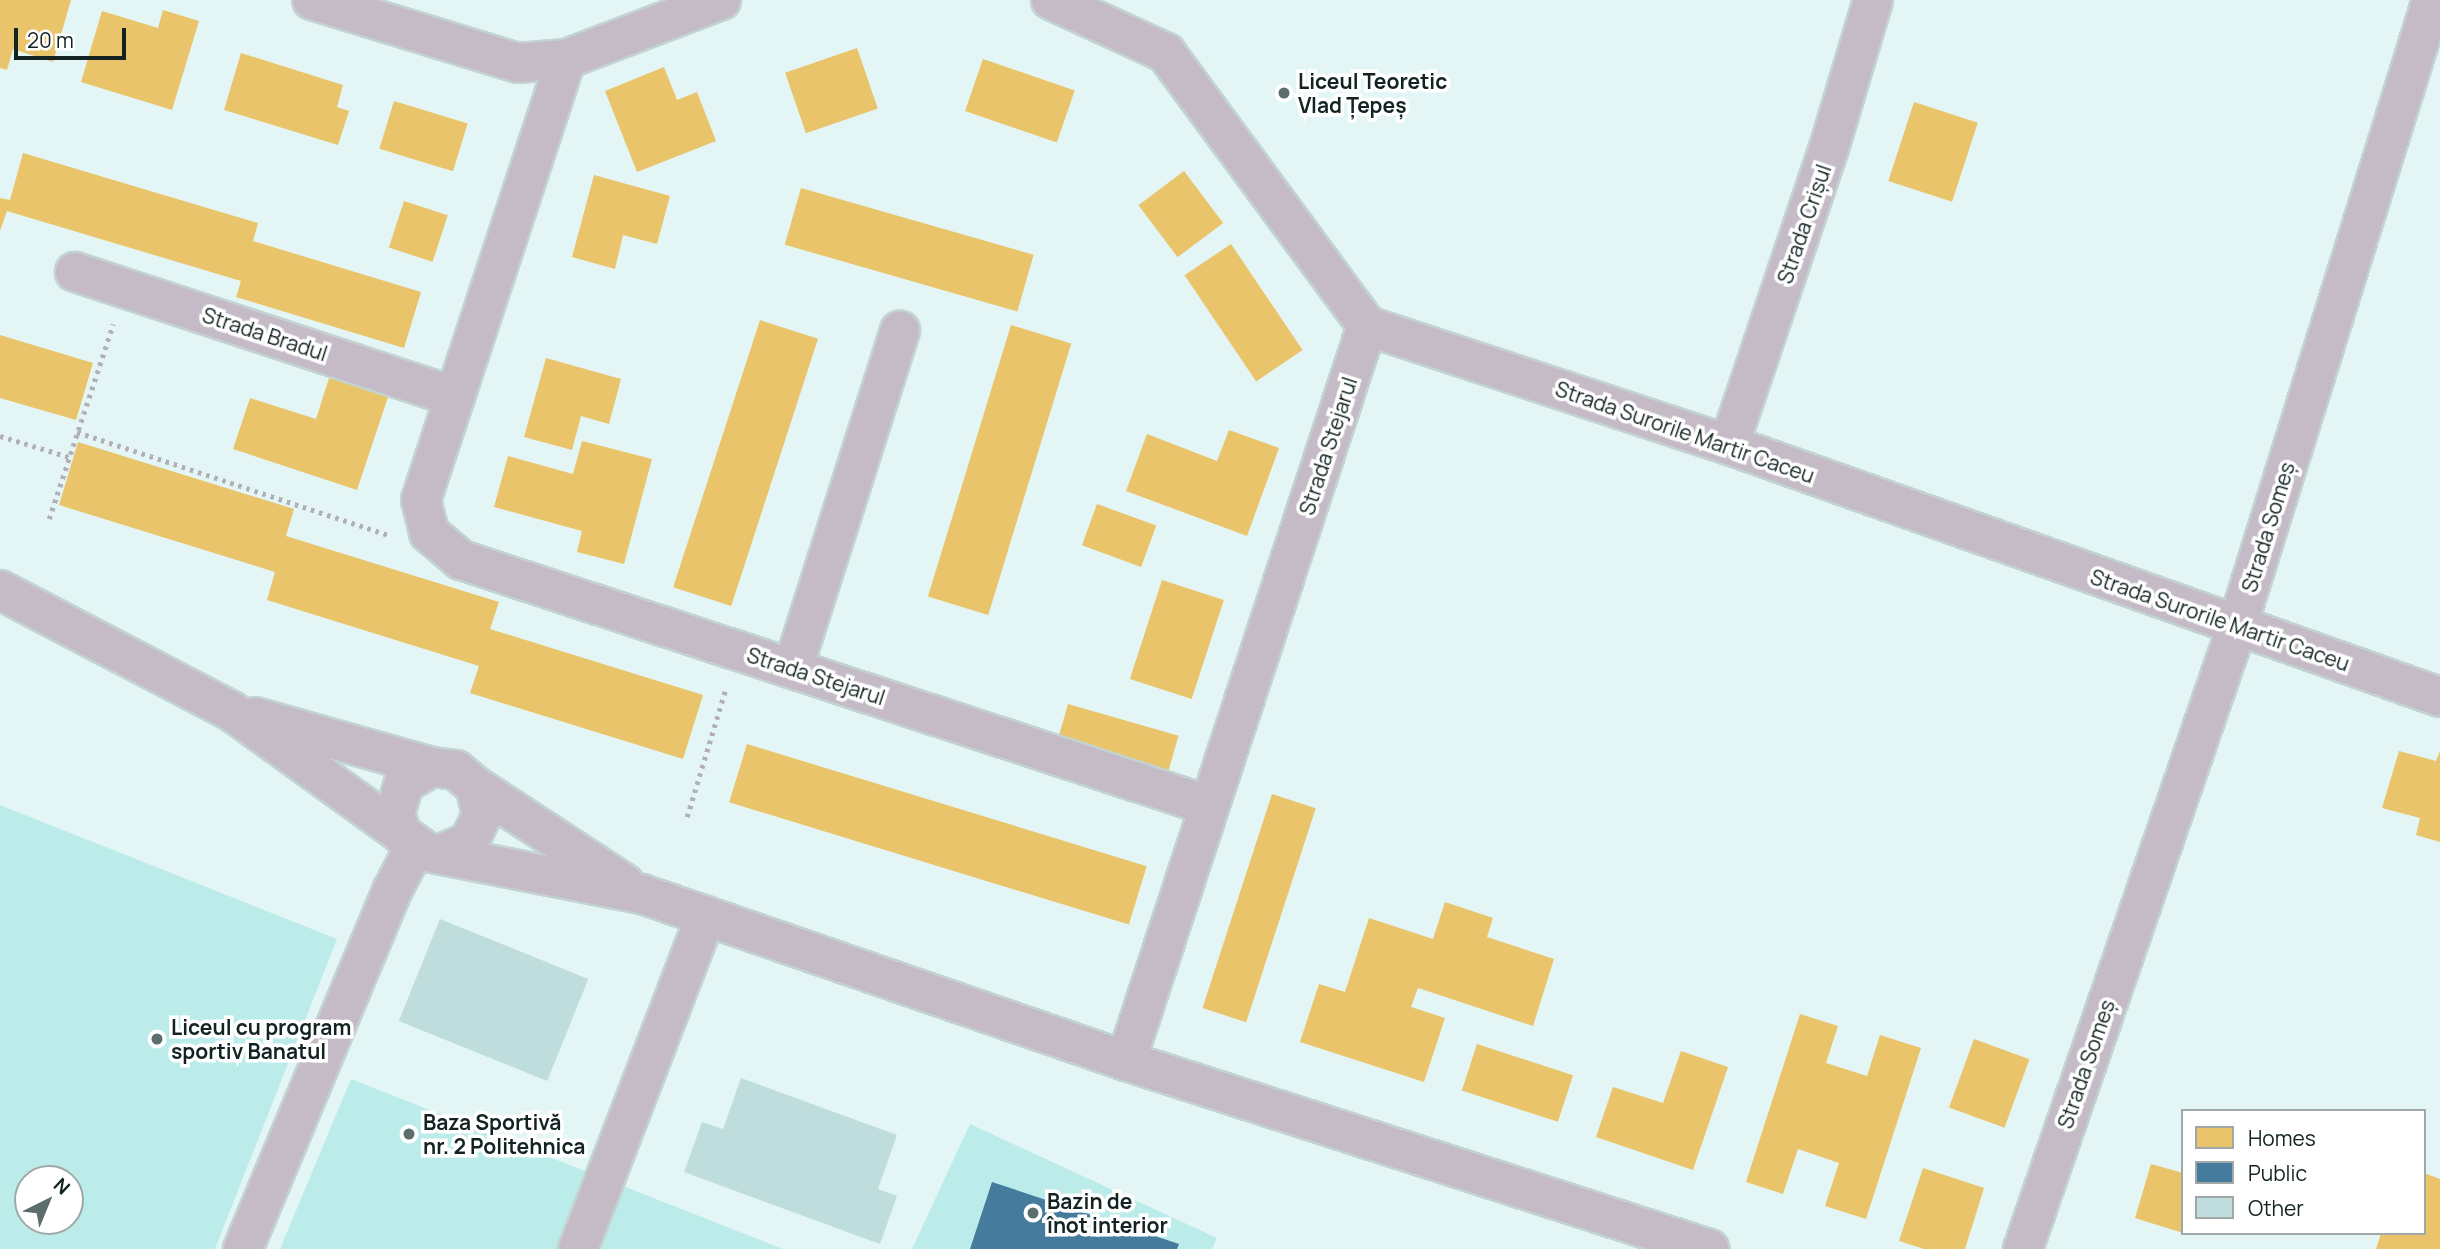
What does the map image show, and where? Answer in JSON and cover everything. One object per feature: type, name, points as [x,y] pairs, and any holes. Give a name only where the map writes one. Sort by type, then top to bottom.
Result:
[{"type":"street","points":[[313,0],[518,63],[566,59],[721,0]]},
{"type":"street","points":[[1051,0],[1166,53],[1367,326]]},
{"type":"street","name":"Strada Crișul","points":[[1729,445],[1829,148],[1873,0]]},
{"type":"street","name":"Strada Someș","points":[[2023,1249],[2237,627],[2432,0]]},
{"type":"street","points":[[429,533],[421,500],[566,59]]},
{"type":"street","name":"Strada Bradul","points":[[75,272],[455,397]]},
{"type":"street","name":"Strada Surorile Martir Caceu","points":[[1367,326],[1729,445],[2237,627],[2440,696]]},
{"type":"street","name":"Strada Stejarul","points":[[1126,1061],[1367,326]]},
{"type":"street","points":[[793,668],[900,331]]},
{"type":"street","name":"Strada Stejarul","points":[[429,533],[461,560],[1210,806]]},
{"type":"street","points":[[0,590],[230,710],[419,845],[642,894],[1126,1061],[1709,1249]]},
{"type":"street","points":[[230,710],[432,767],[456,770],[475,786],[642,894]]},
{"type":"street","points":[[432,767],[412,775],[398,792],[395,814],[419,845],[460,848],[480,825],[482,805],[475,786]]},
{"type":"street","points":[[243,1249],[386,903],[419,845]]},
{"type":"street","points":[[578,1249],[706,916]]},
{"type":"path","points":[[49,519],[125,288]]},
{"type":"path","points":[[77,432],[398,538],[429,533]]},
{"type":"path","points":[[0,436],[69,457]]},
{"type":"path","points":[[687,817],[738,650]]},
{"type":"shaded area","name":"Liceul cu program sportiv Banatul","points":[[0,805],[337,939],[215,1249],[0,1249]]},
{"type":"shaded area","name":"Baza Sportivă nr. 2 Politehnica","points":[[351,1079],[783,1249],[280,1249]]},
{"type":"shaded area","points":[[970,1124],[1217,1238],[1212,1249],[912,1249]]},
{"type":"building: Homes","points":[[0,0],[71,0],[53,62],[13,49],[7,70],[0,68]]},
{"type":"building: Homes","points":[[163,10],[199,21],[172,110],[81,82],[102,11],[158,28]]},
{"type":"building: Homes","points":[[857,48],[878,109],[806,133],[785,73]]},
{"type":"building: Homes","points":[[241,53],[343,85],[337,107],[349,111],[338,145],[224,110]]},
{"type":"building: Homes","points":[[983,59],[1075,91],[1057,143],[965,111]]},
{"type":"building: Homes","points":[[664,67],[677,100],[697,92],[716,141],[637,172],[605,91]]},
{"type":"building: Homes","points":[[394,101],[468,124],[453,171],[379,149]]},
{"type":"building: Homes","points":[[1914,102],[1978,123],[1952,202],[1888,181]]},
{"type":"building: Homes","points":[[23,153],[258,223],[253,241],[421,292],[404,348],[236,297],[241,281],[7,211],[0,231],[0,198],[10,200]]},
{"type":"building: Homes","points":[[1184,171],[1223,223],[1178,257],[1138,205]]},
{"type":"building: Homes","points":[[594,175],[670,196],[657,244],[623,235],[615,269],[572,257]]},
{"type":"building: Homes","points":[[801,188],[1034,255],[1017,311],[785,245]]},
{"type":"building: Homes","points":[[404,201],[448,215],[433,262],[389,248]]},
{"type":"building: Homes","points":[[1231,244],[1303,350],[1256,381],[1185,275]]},
{"type":"building: Homes","points":[[760,320],[818,339],[731,606],[673,587]]},
{"type":"building: Homes","points":[[1011,325],[1071,343],[988,615],[928,597]]},
{"type":"building: Homes","points":[[0,335],[93,363],[76,420],[0,398]]},
{"type":"building: Homes","points":[[546,358],[621,379],[609,424],[581,416],[572,450],[524,437]]},
{"type":"building: Homes","points":[[330,375],[389,394],[357,490],[233,449],[250,398],[316,419]]},
{"type":"building: Homes","points":[[1229,430],[1279,448],[1247,536],[1126,491],[1147,434],[1217,461]]},
{"type":"building: Homes","points":[[582,441],[652,459],[624,564],[577,552],[582,531],[494,507],[508,456],[573,474]]},
{"type":"building: Homes","points":[[78,442],[294,509],[286,536],[499,602],[490,629],[703,695],[683,759],[470,693],[479,666],[267,600],[275,572],[59,505]]},
{"type":"building: Homes","points":[[1097,504],[1156,526],[1141,567],[1082,545]]},
{"type":"building: Homes","points":[[1162,580],[1224,600],[1192,699],[1130,679]]},
{"type":"building: Homes","points":[[1068,704],[1179,736],[1166,781],[1055,749]]},
{"type":"building: Homes","points":[[747,744],[1147,866],[1129,925],[729,802]]},
{"type":"building: Homes","points":[[2399,751],[2436,761],[2440,751],[2440,842],[2416,835],[2420,818],[2382,808]]},
{"type":"building: Homes","points":[[1272,794],[1316,808],[1246,1022],[1202,1008]]},
{"type":"building: Homes","points":[[1445,902],[1493,918],[1487,937],[1554,959],[1533,1026],[1418,988],[1411,1007],[1445,1018],[1424,1082],[1300,1042],[1319,984],[1345,992],[1369,918],[1433,939]]},
{"type":"building: Homes","points":[[1800,1014],[1838,1026],[1826,1063],[1867,1076],[1880,1035],[1921,1048],[1866,1219],[1825,1206],[1839,1163],[1798,1149],[1783,1194],[1746,1182]]},
{"type":"building: Homes","points":[[1974,1039],[2029,1059],[2004,1128],[1949,1108]]},
{"type":"building: Homes","points":[[1477,1044],[1573,1075],[1558,1122],[1462,1091]]},
{"type":"building: Homes","points":[[1681,1051],[1728,1067],[1693,1170],[1596,1137],[1613,1087],[1663,1103]]},
{"type":"building: Homes","points":[[2151,1164],[2181,1172],[2181,1232],[2135,1218]]},
{"type":"building: Homes","points":[[1923,1168],[1984,1188],[1965,1249],[1924,1249],[1899,1241]]},
{"type":"building: Homes","points":[[2426,1174],[2440,1179],[2440,1249],[2376,1249],[2380,1235],[2426,1235]]},
{"type":"building: Public","name":"Bazin de înot interior","points":[[992,1182],[1179,1244],[1177,1249],[970,1249]]},
{"type":"building: Other","points":[[440,919],[588,979],[547,1081],[399,1021]]},
{"type":"building: Other","points":[[741,1078],[897,1135],[878,1189],[897,1196],[880,1244],[684,1172],[702,1122],[723,1129]]},
{"type":"place","name":"Liceul Teoretic Vlad Țepeș","points":[[1284,93]]},
{"type":"place","name":"Liceul cu program sportiv Banatul","points":[[157,1039]]},
{"type":"place","name":"Baza Sportivă nr. 2 Politehnica","points":[[409,1134]]},
{"type":"place","name":"Bazin de înot interior","points":[[1033,1213]]}]
